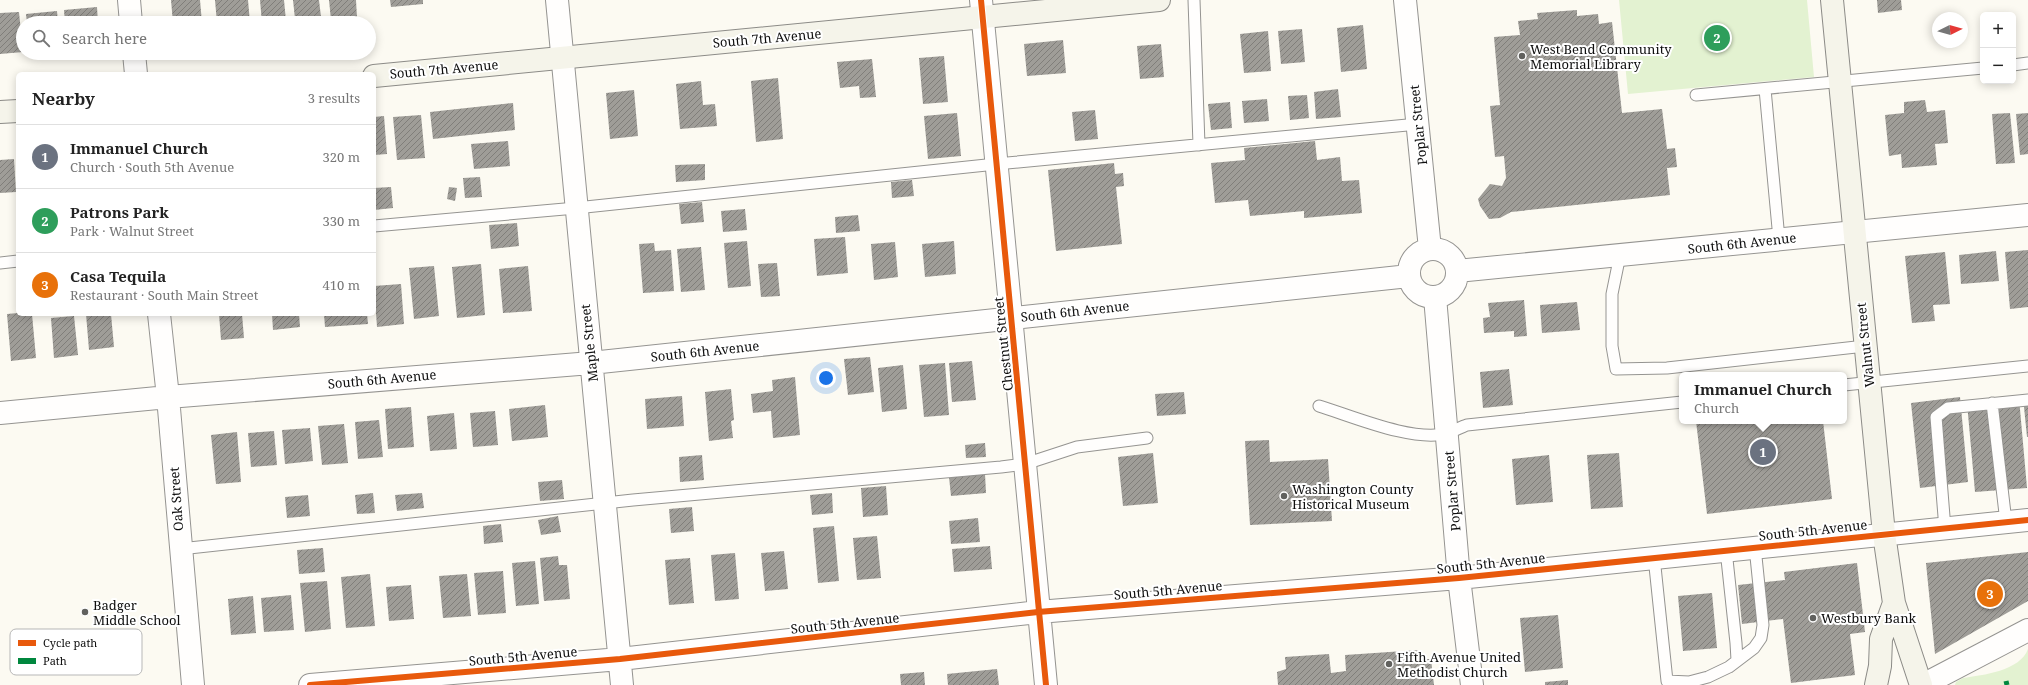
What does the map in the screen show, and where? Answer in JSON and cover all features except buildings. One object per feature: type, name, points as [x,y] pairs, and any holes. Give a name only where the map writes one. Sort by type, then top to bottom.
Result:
[{"type":"street","points":[[129,0],[130,16]]},
{"type":"street","name":"Maple Street","points":[[557,0],[622,685]]},
{"type":"street","name":"South 7th Avenue","points":[[376,76],[562,57],[982,9],[1159,0]]},
{"type":"street","name":"Poplar Street","points":[[1405,0],[1430,249]]},
{"type":"street","name":"Walnut Street","points":[[1832,0],[1884,534],[1894,603],[1922,685]]},
{"type":"street","name":"Chestnut Street","points":[[982,9],[1046,685]]},
{"type":"street","points":[[135,60],[136,72]]},
{"type":"street","points":[[0,112],[16,110]]},
{"type":"street","name":"South 6th Avenue","points":[[1457,271],[2028,215]]},
{"type":"street","points":[[1430,249],[1440,250],[1448,255],[1454,262],[1457,271],[1456,280],[1451,289],[1444,295],[1435,297],[1426,296],[1417,292],[1411,284],[1409,276],[1410,266],[1414,258],[1421,252],[1430,249]]},
{"type":"street","name":"South 6th Avenue","points":[[0,413],[168,396],[591,363],[1011,317],[1409,276]]},
{"type":"street","name":"Poplar Street","points":[[1435,297],[1459,578],[1472,685]]},
{"type":"street","name":"Oak Street","points":[[160,316],[193,685]]},
{"type":"street","name":"South 5th Avenue","points":[[310,685],[620,659],[1038,612],[1459,578],[2028,520]]},
{"type":"street","points":[[1876,685],[1880,666],[1881,639],[1894,603]]},
{"type":"street","points":[[1922,685],[2028,630]]},
{"type":"lane","points":[[1194,0],[1199,145]]},
{"type":"lane","points":[[2016,65],[2028,63]]},
{"type":"lane","points":[[1696,95],[1980,68]]},
{"type":"lane","points":[[1765,89],[1779,239]]},
{"type":"lane","points":[[376,226],[576,208],[996,164],[1418,124]]},
{"type":"lane","points":[[1620,255],[1612,294],[1612,346],[1616,369],[1667,368],[1865,346]]},
{"type":"lane","points":[[0,263],[16,261]]},
{"type":"lane","points":[[1847,385],[2028,366]]},
{"type":"lane","points":[[1945,529],[1936,417],[1948,408],[2028,400]]},
{"type":"lane","points":[[1319,406],[1407,433],[1429,435],[1447,434],[1467,425],[1679,402]]},
{"type":"lane","points":[[1992,403],[2006,522]]},
{"type":"lane","points":[[180,549],[605,503],[1025,464],[1077,447],[1147,438]]},
{"type":"lane","points":[[1654,558],[1667,682],[1690,682],[1708,677],[1728,667],[1754,648],[1761,638],[1763,625],[1755,547]]},
{"type":"lane","points":[[1726,550],[1737,660]]},
{"type":"green space","points":[[1619,0],[1807,0],[1814,77],[1628,94]]},
{"type":"green space","points":[[2028,649],[2028,685],[1955,685],[1956,682],[1963,678],[2000,671],[2009,667],[2024,656]]},
{"type":"marked path","points":[[2006,681],[2007,685]]},
{"type":"cycle path","points":[[981,0],[1046,685]]},
{"type":"cycle path","points":[[310,685],[620,659],[1038,612],[1459,578],[2028,520]]},
{"type":"place","name":"Patrons Park","points":[[1717,38]]},
{"type":"place","name":"West Bend Community Memorial Library","points":[[1522,56]]},
{"type":"place","name":"Immanuel Church","points":[[1763,452]]},
{"type":"place","name":"Washington County Historical Museum","points":[[1284,496]]},
{"type":"place","name":"Casa Tequila","points":[[1990,594]]},
{"type":"place","name":"Badger Middle School","points":[[85,612]]},
{"type":"place","name":"Westbury Bank","points":[[1813,618]]},
{"type":"place","name":"Fifth Avenue United Methodist Church","points":[[1389,664]]}]
